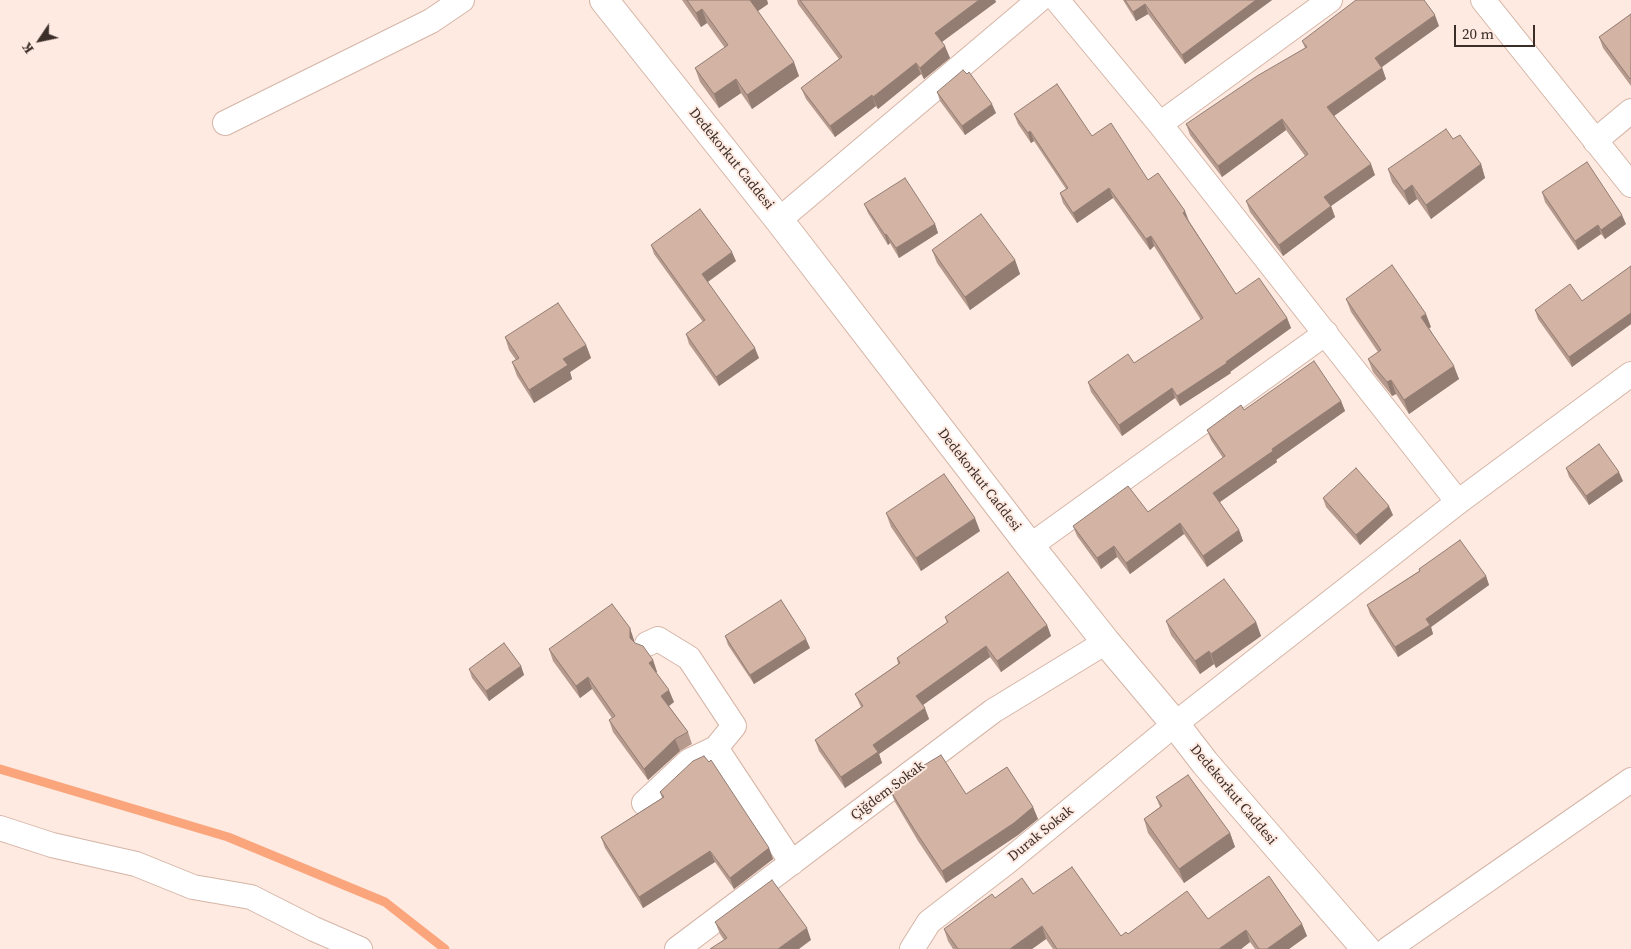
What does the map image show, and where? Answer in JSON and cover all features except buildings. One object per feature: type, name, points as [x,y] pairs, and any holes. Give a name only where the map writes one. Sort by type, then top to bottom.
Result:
[{"type":"street","points":[[225,123],[431,21],[462,0]]},
{"type":"street","name":"Dedekorkut Caddesi","points":[[604,0],[780,220],[1106,642],[1356,946]]},
{"type":"street","points":[[780,220],[1039,0]]},
{"type":"street","points":[[1057,0],[1160,124],[1458,502]]},
{"type":"street","points":[[1160,124],[1330,0]]},
{"type":"street","points":[[1483,0],[1631,185]]},
{"type":"street","points":[[1596,141],[1631,110]]},
{"type":"street","points":[[1030,546],[1326,333]]},
{"type":"street","name":"Durak Sokak","points":[[912,949],[929,922],[1007,862],[1175,724],[1458,502],[1631,374]]},
{"type":"street","points":[[644,803],[689,761],[716,748],[734,726],[688,658],[658,639],[647,644]]},
{"type":"street","name":"Çiğdem Sokak","points":[[676,949],[993,711],[1106,642]]},
{"type":"street","points":[[716,748],[792,863]]},
{"type":"street","points":[[1388,949],[1631,780]]},
{"type":"street","points":[[0,828],[52,845],[136,864],[193,887],[251,897],[314,929],[360,949]]},
{"type":"waterway","points":[[0,769],[228,837],[385,902],[445,949]]}]
